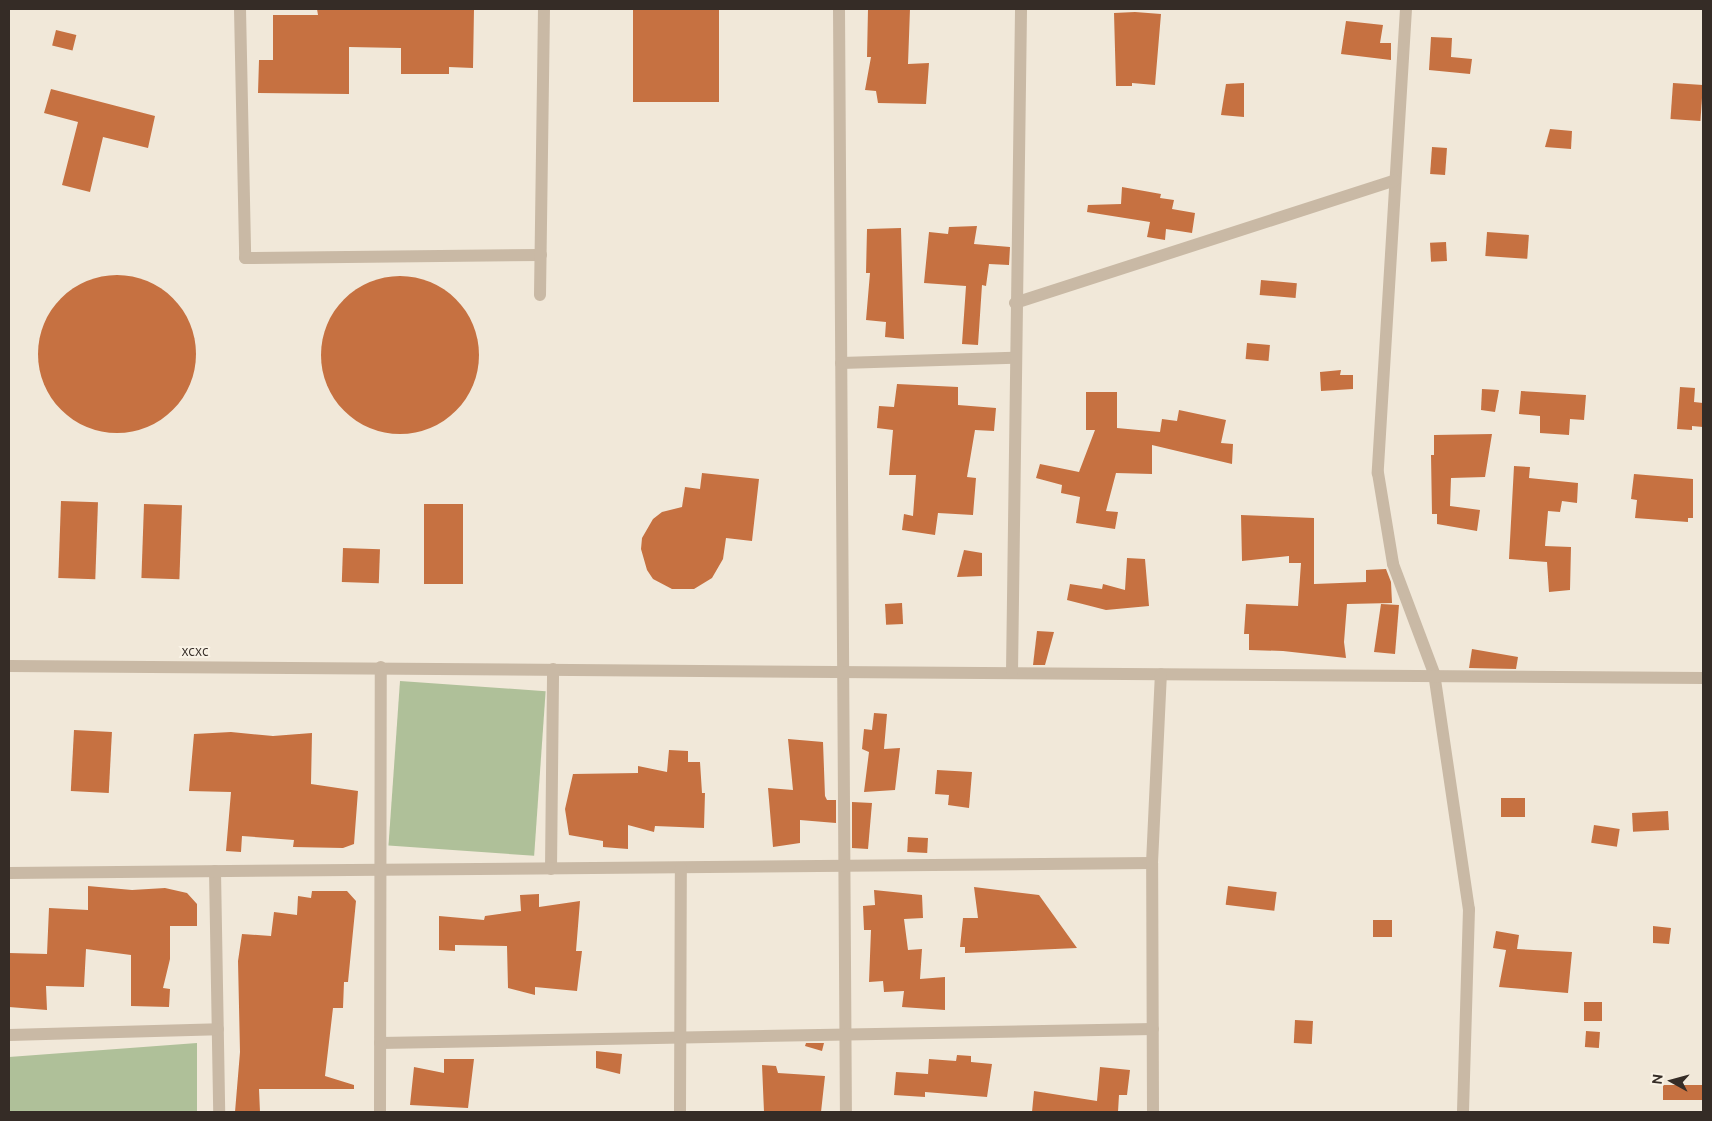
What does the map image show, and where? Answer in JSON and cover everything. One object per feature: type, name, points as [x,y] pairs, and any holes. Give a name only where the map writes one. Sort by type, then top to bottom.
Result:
[{"type":"street","points":[[240,9],[245,258],[541,255]]},
{"type":"street","points":[[540,295],[544,9]]},
{"type":"street","points":[[839,9],[846,1112]]},
{"type":"street","points":[[1012,672],[1014,358],[1021,9]]},
{"type":"street","points":[[1406,9],[1378,473],[1393,564],[1434,676],[1469,909],[1463,1112]]},
{"type":"street","points":[[1015,303],[1395,180]]},
{"type":"street","points":[[841,363],[1014,358]]},
{"type":"street","name":"xcxc","points":[[9,666],[553,668],[1703,678]]},
{"type":"street","points":[[380,1112],[381,667]]},
{"type":"street","points":[[551,870],[553,668]]},
{"type":"street","points":[[1153,1112],[1152,863],[1161,674]]},
{"type":"street","points":[[9,872],[551,870],[1152,863]]},
{"type":"street","points":[[680,1112],[681,868]]},
{"type":"street","points":[[215,871],[219,1112]]},
{"type":"street","points":[[9,1034],[218,1029]]},
{"type":"street","points":[[380,1043],[1153,1029]]},
{"type":"green space","points":[[400,681],[546,691],[534,856],[388,846]]},
{"type":"green space","points":[[197,1043],[197,1112],[9,1112],[9,1057]]},
{"type":"building","points":[[317,9],[474,9],[473,68],[449,67],[449,74],[401,74],[401,48],[349,47],[349,94],[258,93],[259,60],[273,60],[273,15],[318,15]]},
{"type":"building","points":[[633,9],[719,9],[719,102],[633,102]]},
{"type":"building","points":[[868,9],[910,9],[908,64],[929,63],[926,104],[878,103],[876,91],[865,90],[871,57],[867,57]]},
{"type":"building","points":[[1114,13],[1161,14],[1155,85],[1132,83],[1132,86],[1116,86]]},
{"type":"building","points":[[1346,21],[1383,25],[1380,43],[1391,43],[1391,60],[1341,54]]},
{"type":"building","points":[[56,30],[76,35],[73,51],[52,46]]},
{"type":"building","points":[[1431,37],[1452,38],[1451,57],[1472,59],[1470,74],[1429,70]]},
{"type":"building","points":[[1244,83],[1244,117],[1221,115],[1226,84]]},
{"type":"building","points":[[1673,83],[1703,85],[1700,121],[1670,119]]},
{"type":"building","points":[[51,89],[155,116],[148,148],[103,137],[90,192],[62,185],[78,122],[44,113]]},
{"type":"building","points":[[1550,129],[1572,131],[1571,149],[1545,147]]},
{"type":"building","points":[[1432,147],[1447,148],[1445,175],[1430,174]]},
{"type":"building","points":[[1122,187],[1161,194],[1160,198],[1174,200],[1172,209],[1195,213],[1192,233],[1166,229],[1165,240],[1147,237],[1150,222],[1087,212],[1088,205],[1121,204]]},
{"type":"building","points":[[977,226],[974,244],[1010,247],[1009,265],[989,264],[986,286],[982,285],[978,345],[962,344],[966,286],[924,283],[929,232],[948,234],[949,227]]},
{"type":"building","points":[[901,228],[904,339],[885,337],[886,322],[866,320],[870,273],[866,273],[867,229]]},
{"type":"building","points":[[1487,232],[1529,235],[1527,259],[1485,256]]},
{"type":"building","points":[[1446,242],[1447,261],[1431,262],[1430,243]]},
{"type":"building","points":[[117,275],[147,281],[161,288],[173,298],[183,310],[190,324],[196,354],[190,384],[183,398],[173,410],[161,420],[147,427],[117,433],[87,427],[73,420],[61,410],[51,398],[44,384],[38,354],[44,324],[51,310],[61,298],[73,288],[87,281]]},
{"type":"building","points":[[400,276],[430,282],[444,289],[456,299],[466,311],[473,325],[479,355],[473,385],[466,399],[456,411],[444,421],[430,428],[400,434],[370,428],[356,421],[344,411],[334,399],[327,385],[321,355],[327,325],[334,311],[344,299],[356,289],[370,282]]},
{"type":"building","points":[[1261,280],[1297,283],[1296,298],[1260,295]]},
{"type":"building","points":[[1247,343],[1270,345],[1269,361],[1246,359]]},
{"type":"building","points":[[1341,370],[1340,375],[1353,375],[1353,389],[1321,391],[1320,372]]},
{"type":"building","points":[[897,384],[958,387],[958,405],[996,408],[994,431],[975,430],[967,477],[976,478],[973,515],[938,513],[935,535],[902,530],[904,514],[913,516],[916,475],[889,475],[893,430],[877,428],[879,406],[894,407]]},
{"type":"building","points":[[1680,387],[1695,388],[1694,402],[1703,403],[1703,427],[1692,426],[1692,430],[1677,429]]},
{"type":"building","points":[[1482,389],[1499,390],[1495,412],[1481,410]]},
{"type":"building","points":[[1521,391],[1586,395],[1584,420],[1570,419],[1569,435],[1540,433],[1540,416],[1519,414]]},
{"type":"building","points":[[1086,392],[1117,392],[1117,428],[1160,432],[1162,419],[1177,421],[1179,410],[1226,420],[1221,443],[1233,444],[1232,464],[1152,445],[1152,474],[1116,473],[1106,511],[1118,512],[1115,529],[1076,523],[1080,497],[1061,493],[1062,485],[1036,478],[1040,464],[1079,472],[1095,430],[1086,430]]},
{"type":"building","points":[[1492,434],[1485,477],[1451,478],[1450,506],[1480,510],[1477,531],[1437,524],[1437,514],[1432,514],[1431,455],[1434,455],[1434,435]]},
{"type":"building","points":[[1514,466],[1530,467],[1529,478],[1578,483],[1577,503],[1562,501],[1560,512],[1548,511],[1545,546],[1571,547],[1570,590],[1549,592],[1547,562],[1509,559]]},
{"type":"building","points":[[702,473],[759,479],[752,541],[726,538],[723,559],[712,578],[694,589],[672,589],[653,579],[647,570],[641,549],[642,538],[653,519],[662,512],[682,507],[685,487],[700,489]]},
{"type":"building","points":[[1634,474],[1693,479],[1693,518],[1688,518],[1688,522],[1635,518],[1637,500],[1631,499]]},
{"type":"building","points":[[61,501],[98,502],[95,579],[58,578]]},
{"type":"building","points":[[144,504],[182,505],[179,579],[141,578]]},
{"type":"building","points":[[424,504],[463,504],[463,584],[424,584]]},
{"type":"building","points":[[1241,515],[1314,518],[1314,584],[1366,582],[1366,570],[1386,569],[1391,582],[1392,603],[1347,604],[1344,642],[1346,658],[1283,651],[1249,650],[1249,634],[1244,634],[1246,604],[1298,606],[1301,563],[1289,563],[1289,556],[1242,561]]},
{"type":"building","points":[[343,548],[380,549],[379,583],[342,582]]},
{"type":"building","points":[[964,550],[982,553],[982,576],[957,577]]},
{"type":"building","points":[[1127,558],[1145,559],[1149,606],[1106,610],[1067,600],[1070,584],[1102,589],[1103,584],[1125,590]]},
{"type":"building","points":[[902,603],[903,624],[886,625],[885,604]]},
{"type":"building","points":[[1381,604],[1399,605],[1395,654],[1374,652]]},
{"type":"building","points":[[1037,631],[1054,632],[1045,665],[1033,665]]},
{"type":"building","points":[[1472,649],[1518,657],[1516,669],[1469,668]]},
{"type":"building","points":[[874,713],[887,714],[884,749],[900,748],[895,790],[864,792],[869,752],[862,749],[864,729],[872,730]]},
{"type":"building","points":[[74,730],[112,732],[109,793],[71,791]]},
{"type":"building","points":[[231,732],[273,736],[312,733],[311,784],[358,791],[354,844],[343,848],[293,847],[294,840],[242,836],[241,852],[226,851],[231,792],[189,791],[194,734]]},
{"type":"building","points":[[788,739],[823,742],[825,796],[827,800],[836,800],[836,823],[800,820],[800,843],[773,847],[768,788],[793,790]]},
{"type":"building","points":[[669,750],[688,751],[688,762],[700,762],[702,793],[705,793],[704,828],[655,826],[654,832],[628,825],[628,849],[603,847],[603,841],[569,835],[565,809],[573,774],[638,773],[638,766],[667,772]]},
{"type":"building","points":[[937,770],[972,772],[969,808],[948,805],[949,795],[935,794]]},
{"type":"building","points":[[1501,798],[1525,798],[1525,817],[1501,817]]},
{"type":"building","points":[[852,802],[872,803],[868,849],[852,848]]},
{"type":"building","points":[[1668,811],[1669,830],[1633,832],[1632,813]]},
{"type":"building","points":[[1594,825],[1620,829],[1617,847],[1591,843]]},
{"type":"building","points":[[908,837],[928,838],[927,853],[907,852]]},
{"type":"building","points":[[88,886],[132,890],[165,888],[187,893],[197,904],[197,926],[170,926],[170,959],[163,988],[170,989],[169,1007],[131,1006],[131,955],[86,949],[84,987],[46,986],[47,1010],[9,1007],[9,953],[47,954],[49,908],[88,910]]},
{"type":"building","points":[[1228,886],[1277,892],[1274,911],[1226,905]]},
{"type":"building","points":[[974,887],[1039,895],[1077,948],[965,953],[965,947],[960,947],[963,918],[978,918]]},
{"type":"building","points":[[874,890],[922,895],[923,918],[904,919],[908,950],[922,949],[920,979],[945,977],[945,1010],[902,1007],[904,991],[884,992],[883,981],[869,982],[871,930],[864,930],[863,906],[875,905]]},
{"type":"building","points":[[312,891],[347,891],[356,901],[348,982],[344,982],[343,1008],[333,1008],[325,1076],[354,1085],[354,1089],[259,1089],[260,1112],[235,1112],[240,1052],[238,961],[242,934],[271,936],[274,912],[297,915],[298,896],[311,898]]},
{"type":"building","points":[[539,894],[539,907],[580,901],[576,951],[582,951],[577,991],[535,987],[535,995],[508,988],[507,946],[455,945],[455,951],[439,950],[439,916],[484,920],[485,916],[521,911],[520,895]]},
{"type":"building","points":[[1373,920],[1392,920],[1392,937],[1373,937]]},
{"type":"building","points":[[1653,926],[1671,928],[1669,944],[1653,943]]},
{"type":"building","points":[[1496,931],[1519,935],[1517,949],[1572,952],[1568,993],[1499,987],[1506,950],[1493,948]]},
{"type":"building","points":[[1584,1002],[1602,1002],[1602,1021],[1584,1021]]},
{"type":"building","points":[[1295,1020],[1313,1021],[1312,1044],[1294,1043]]},
{"type":"building","points":[[1586,1031],[1600,1032],[1599,1048],[1585,1047]]},
{"type":"building","points":[[806,1043],[824,1043],[822,1051],[805,1046]]},
{"type":"building","points":[[596,1051],[622,1054],[620,1074],[596,1068]]},
{"type":"building","points":[[957,1055],[971,1056],[971,1062],[992,1064],[987,1097],[925,1092],[925,1097],[894,1095],[896,1072],[928,1074],[929,1059],[956,1061]]},
{"type":"building","points":[[444,1059],[474,1059],[468,1108],[410,1105],[414,1067],[444,1073]]},
{"type":"building","points":[[762,1065],[776,1066],[778,1073],[825,1076],[821,1112],[764,1112]]},
{"type":"building","points":[[1100,1067],[1130,1070],[1127,1095],[1119,1095],[1118,1112],[1032,1112],[1034,1091],[1097,1101]]},
{"type":"building","points":[[1663,1085],[1703,1085],[1703,1100],[1663,1100]]}]
